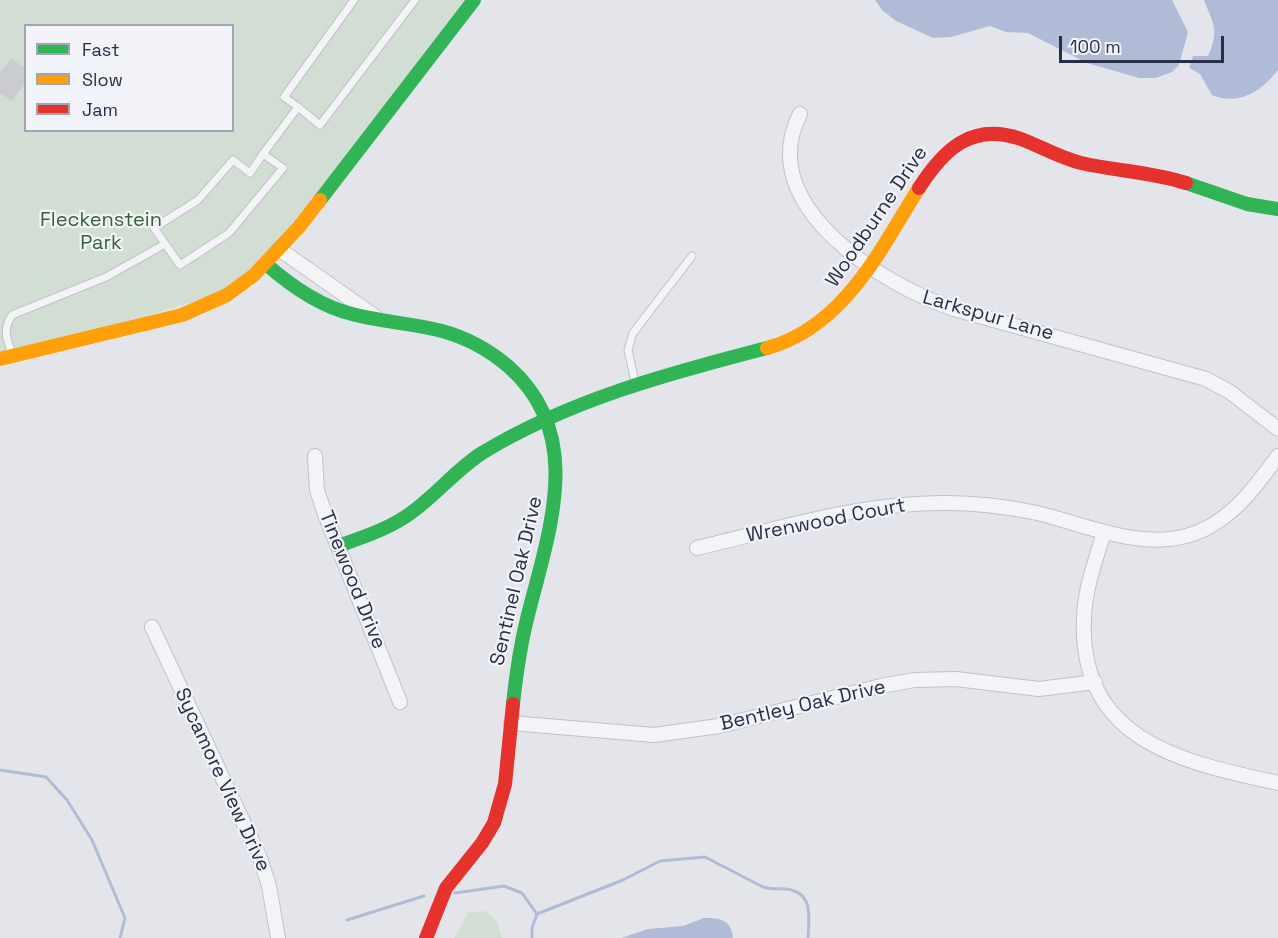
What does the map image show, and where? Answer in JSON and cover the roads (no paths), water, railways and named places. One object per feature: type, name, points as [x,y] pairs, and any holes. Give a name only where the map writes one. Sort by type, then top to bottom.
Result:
[{"type":"street","points":[[6,358],[182,315],[227,295],[266,264],[279,249],[474,0]]},
{"type":"street","name":"Larkspur Lane","points":[[800,114],[794,126],[791,159],[803,198],[827,232],[869,268],[900,287],[946,306],[1206,379],[1230,392],[1278,429]]},
{"type":"street","name":"Woodburne Drive","points":[[338,546],[376,532],[405,517],[481,454],[547,420],[636,384],[677,371],[741,356],[796,338],[830,315],[847,298],[869,268],[934,164],[952,146],[977,135],[1004,134],[1070,160],[1166,177],[1245,206],[1278,209]]},
{"type":"street","name":"Sentinel Oak Drive","points":[[279,249],[378,318]]},
{"type":"street","name":"Sentinel Oak Drive","points":[[266,264],[295,288],[330,307],[352,315],[452,333],[489,351],[510,366],[527,384],[547,420],[558,461],[556,503],[520,648],[505,785],[493,826],[478,848],[448,882],[426,938]]},
{"type":"street","name":"Tinewood Drive","points":[[315,456],[317,490],[400,702]]},
{"type":"street","name":"Wrenwood Court","points":[[697,548],[873,508],[947,502],[1004,507],[1129,538],[1157,540],[1201,530],[1215,524],[1242,502],[1278,456]]},
{"type":"street","points":[[1104,532],[1084,615],[1085,648],[1095,681],[1114,714],[1152,746],[1190,761],[1278,783]]},
{"type":"street","name":"Sycamore View Drive","points":[[152,627],[260,858],[269,886],[278,938]]},
{"type":"street","name":"Bentley Oak Drive","points":[[511,723],[654,735],[720,726],[914,680],[956,680],[1039,689],[1095,681]]},
{"type":"lane","points":[[354,0],[284,97],[320,124],[415,0]]},
{"type":"lane","points":[[263,154],[283,168],[229,233],[180,265],[154,228],[198,200],[233,160],[250,172],[263,154],[298,107]]},
{"type":"lane","points":[[6,358],[6,324],[12,315],[106,277],[165,244]]},
{"type":"lane","points":[[636,384],[628,350],[633,333],[692,256]]},
{"type":"water","points":[[875,0],[1172,0],[1188,32],[1179,65],[1172,72],[1156,78],[1139,78],[1087,63],[1028,33],[1006,32],[990,26],[951,37],[933,38],[896,21],[882,10]]},
{"type":"water","points":[[1204,0],[1278,0],[1278,70],[1264,85],[1248,95],[1231,99],[1212,95],[1200,74],[1189,68],[1193,56],[1208,56],[1214,40],[1214,27]]},
{"type":"water","points":[[704,918],[715,918],[727,923],[733,938],[621,938],[648,929],[683,926]]},
{"type":"waterway","points":[[0,770],[46,777],[67,800],[92,840],[125,918],[120,938]]},
{"type":"waterway","points":[[532,938],[532,928],[537,914],[623,880],[660,861],[705,857],[763,887],[786,889],[801,895],[808,907],[808,938]]},
{"type":"waterway","points":[[455,893],[504,886],[522,893],[537,914]]},
{"type":"waterway","points":[[347,920],[424,896]]},
{"type":"park label","name":"Fleckenstein Park","points":[[101,232]]}]
